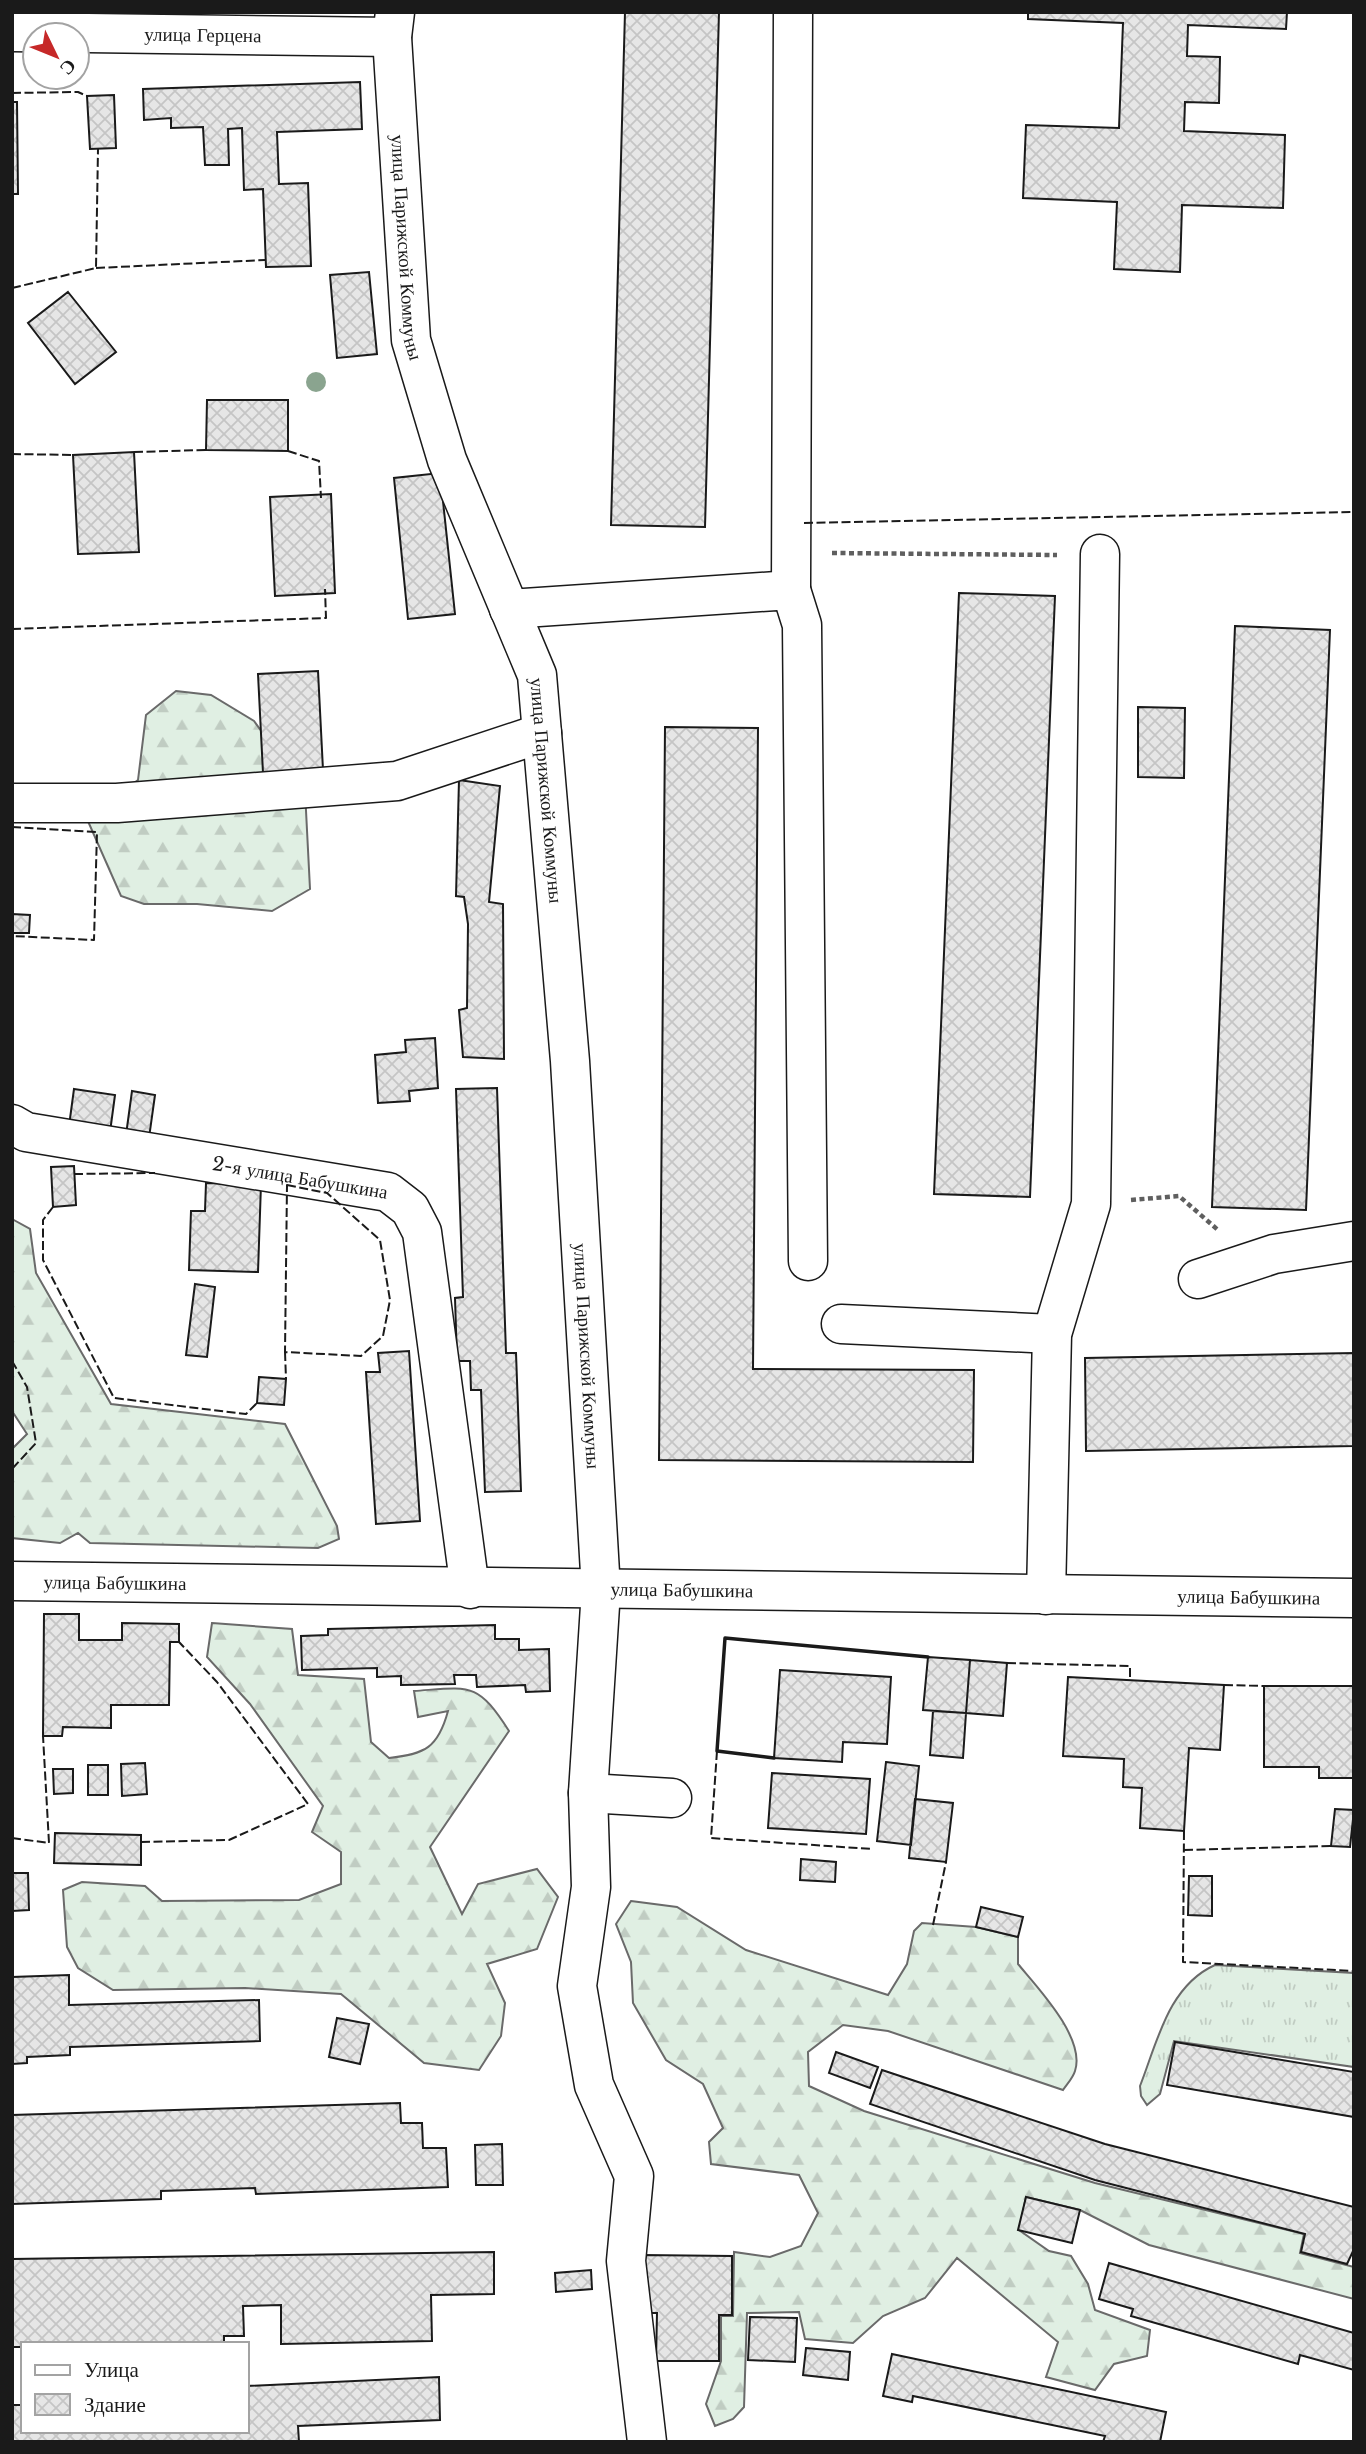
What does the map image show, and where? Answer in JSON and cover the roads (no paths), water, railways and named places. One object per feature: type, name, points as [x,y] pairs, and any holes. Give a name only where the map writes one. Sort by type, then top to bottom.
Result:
[{"type":"street","points":[[793,12],[791,590],[802,625],[808,1261]]},
{"type":"street","name":"улица Герцена","points":[[12,32],[394,25]]},
{"type":"street","name":"улица Парижской Коммуны","points":[[394,25],[411,341],[447,460],[537,675],[570,1061],[601,1590],[588,1793],[591,1887],[577,1986],[594,2085],[634,2176],[626,2261],[647,2442]]},
{"type":"street","points":[[1046,1595],[1052,1334],[1091,1204],[1100,554]]},
{"type":"street","points":[[509,609],[791,590]]},
{"type":"street","points":[[12,803],[117,803],[397,781],[542,733]]},
{"type":"street","name":"2-я улица Бабушкина","points":[[12,1124],[26,1132],[388,1192],[410,1209],[422,1232],[470,1588]]},
{"type":"street","points":[[1198,1279],[1274,1254],[1354,1241]]},
{"type":"street","points":[[841,1324],[1052,1334]]},
{"type":"street","name":"улица Бабушкина","points":[[12,1581],[1354,1598]]},
{"type":"street","points":[[588,1793],[672,1798]]}]
